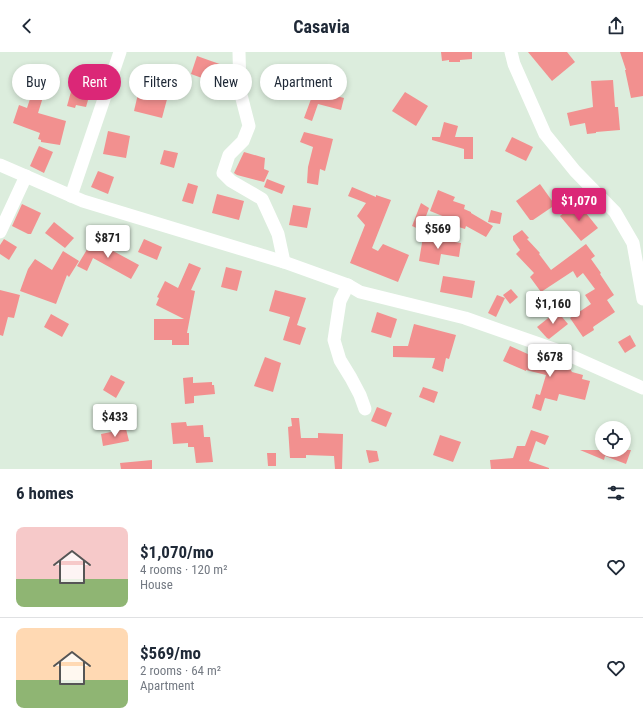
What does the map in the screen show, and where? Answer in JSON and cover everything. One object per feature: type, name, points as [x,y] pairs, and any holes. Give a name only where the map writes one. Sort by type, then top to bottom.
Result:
[{"type":"street","points":[[72,196],[120,52]]},
{"type":"street","points":[[239,52],[240,91],[249,126],[243,141],[229,155],[223,173],[231,181],[262,199],[278,234],[284,262]]},
{"type":"street","points":[[511,52],[514,64],[545,134],[576,171],[615,212],[633,244],[643,299]]},
{"type":"street","points":[[0,164],[82,201],[284,262],[348,285],[360,292],[466,318],[562,352],[643,388]]},
{"type":"street","points":[[0,232],[26,176]]},
{"type":"street","points":[[348,285],[340,301],[334,340],[340,360],[360,395],[365,409]]},
{"type":"building","points":[[441,52],[472,52],[472,59],[460,60],[460,62],[449,62],[449,60],[442,61]]},
{"type":"building","points":[[528,52],[567,52],[575,62],[552,81]]},
{"type":"building","points":[[620,52],[643,52],[643,96],[631,98],[626,70]]},
{"type":"building","points":[[197,56],[220,64],[200,64],[200,77],[192,74]]},
{"type":"building","points":[[613,80],[615,107],[618,107],[620,130],[587,134],[585,123],[570,126],[567,113],[593,107],[591,81]]},
{"type":"building","points":[[405,92],[428,106],[416,126],[392,111]]},
{"type":"building","points":[[30,100],[42,100],[38,113],[66,121],[60,145],[41,142],[41,140],[38,139],[40,133],[13,123],[19,105],[27,108]]},
{"type":"building","points":[[69,100],[88,100],[86,107],[76,105],[75,108],[67,106]]},
{"type":"building","points":[[137,100],[167,100],[162,118],[134,111]]},
{"type":"building","points":[[311,100],[344,100],[341,110],[318,104],[312,121],[304,118]]},
{"type":"building","points":[[444,122],[458,126],[455,137],[473,137],[473,159],[464,159],[464,149],[432,140],[432,137],[440,137]]},
{"type":"building","points":[[108,131],[130,136],[126,158],[103,154]]},
{"type":"building","points":[[304,132],[333,139],[325,171],[320,169],[318,185],[307,183],[308,167],[313,147],[300,142]]},
{"type":"building","points":[[512,137],[533,147],[526,161],[505,151]]},
{"type":"building","points":[[39,146],[53,152],[44,173],[30,166]]},
{"type":"building","points":[[164,150],[178,153],[174,168],[160,164]]},
{"type":"building","points":[[244,152],[265,158],[264,169],[269,171],[264,182],[234,173]]},
{"type":"building","points":[[98,171],[114,177],[108,194],[91,187]]},
{"type":"building","points":[[267,179],[285,186],[282,194],[264,187]]},
{"type":"building","points":[[188,183],[198,186],[193,204],[182,201]]},
{"type":"building","points":[[540,184],[555,205],[533,220],[530,220],[516,201]]},
{"type":"building","points":[[352,187],[376,197],[376,195],[391,200],[372,248],[378,251],[383,244],[409,255],[398,282],[350,263],[365,225],[357,216],[366,203],[348,196]]},
{"type":"building","points":[[438,190],[455,197],[453,201],[465,205],[464,209],[493,226],[486,237],[466,226],[465,229],[449,224],[450,219],[430,211]]},
{"type":"building","points":[[217,194],[244,201],[239,220],[212,213]]},
{"type":"building","points":[[577,202],[598,228],[581,241],[560,216]]},
{"type":"building","points":[[421,203],[429,208],[421,230],[412,226]]},
{"type":"building","points":[[22,204],[41,213],[31,234],[12,226]]},
{"type":"building","points":[[293,205],[311,208],[307,228],[289,225]]},
{"type":"building","points":[[491,210],[502,213],[500,224],[488,222]]},
{"type":"building","points":[[54,222],[74,238],[65,248],[45,233]]},
{"type":"building","points":[[522,230],[529,238],[527,239],[540,253],[539,254],[551,270],[586,244],[595,256],[591,259],[614,295],[607,300],[615,312],[593,327],[594,330],[583,337],[570,318],[591,304],[585,295],[595,289],[583,273],[577,278],[573,271],[541,292],[530,277],[534,273],[516,254],[520,250],[513,240],[513,236]]},
{"type":"building","points":[[423,237],[461,243],[459,257],[441,254],[439,265],[419,261]]},
{"type":"building","points":[[94,238],[103,243],[102,245],[139,265],[131,279],[93,258],[87,271],[77,266]]},
{"type":"building","points":[[4,239],[17,247],[9,260],[0,254],[0,245]]},
{"type":"building","points":[[144,239],[162,247],[157,260],[138,252]]},
{"type":"building","points":[[63,251],[79,261],[69,277],[67,275],[56,304],[20,291],[28,269],[35,259],[52,270]]},
{"type":"building","points":[[189,263],[201,268],[191,290],[195,291],[187,333],[189,333],[189,345],[172,345],[172,340],[154,340],[154,319],[184,319],[156,305],[159,298],[157,297],[165,281],[178,288]]},
{"type":"building","points":[[226,267],[242,271],[237,291],[221,287]]},
{"type":"building","points":[[443,276],[475,281],[472,298],[440,292]]},
{"type":"building","points":[[511,289],[518,297],[510,304],[503,295]]},
{"type":"building","points":[[0,290],[20,295],[14,318],[8,317],[3,336],[0,335]]},
{"type":"building","points":[[275,290],[306,298],[297,325],[306,328],[300,345],[283,340],[290,317],[269,311]]},
{"type":"building","points":[[497,295],[505,298],[496,317],[488,313]]},
{"type":"building","points":[[557,311],[568,324],[549,339],[537,327]]},
{"type":"building","points":[[377,312],[397,319],[391,338],[371,332]]},
{"type":"building","points":[[51,314],[69,324],[62,337],[44,327]]},
{"type":"building","points":[[414,324],[456,335],[449,359],[446,358],[443,372],[432,368],[435,358],[393,357],[393,346],[408,346]]},
{"type":"building","points":[[630,335],[636,346],[625,353],[618,342]]},
{"type":"building","points":[[510,346],[541,360],[562,366],[564,364],[572,372],[583,375],[582,379],[590,381],[585,400],[559,394],[557,401],[545,398],[541,411],[532,408],[536,394],[540,395],[546,375],[526,371],[503,361]]},
{"type":"building","points":[[265,357],[281,363],[273,392],[254,386]]},
{"type":"building","points":[[111,375],[125,382],[116,398],[103,390]]},
{"type":"building","points":[[193,377],[193,383],[212,382],[212,385],[214,385],[215,394],[194,396],[194,403],[185,404],[183,378]]},
{"type":"building","points":[[423,387],[438,392],[434,403],[419,397]]},
{"type":"building","points":[[377,407],[392,413],[386,427],[371,421]]},
{"type":"building","points":[[291,418],[299,418],[301,438],[318,438],[318,433],[343,434],[342,469],[335,469],[334,456],[306,455],[306,458],[290,458],[288,427],[292,426]]},
{"type":"building","points":[[186,422],[187,426],[203,425],[204,437],[210,437],[213,462],[196,463],[194,447],[188,447],[188,443],[173,444],[171,423]]},
{"type":"building","points":[[126,429],[129,441],[103,446],[101,434]]},
{"type":"building","points":[[531,430],[549,436],[545,445],[536,441],[529,461],[549,469],[491,469],[490,460],[513,458],[517,446],[525,446]]},
{"type":"building","points":[[440,435],[461,442],[453,462],[433,455]]},
{"type":"building","points":[[366,450],[377,451],[379,461],[369,463]]},
{"type":"building","points":[[580,450],[595,450],[595,456]]},
{"type":"building","points":[[267,453],[276,453],[276,466],[268,466]]},
{"type":"building","points":[[597,457],[605,457],[604,460]]},
{"type":"building","points":[[608,457],[628,457],[626,464]]},
{"type":"building","points":[[152,460],[152,469],[121,469],[120,463]]}]
